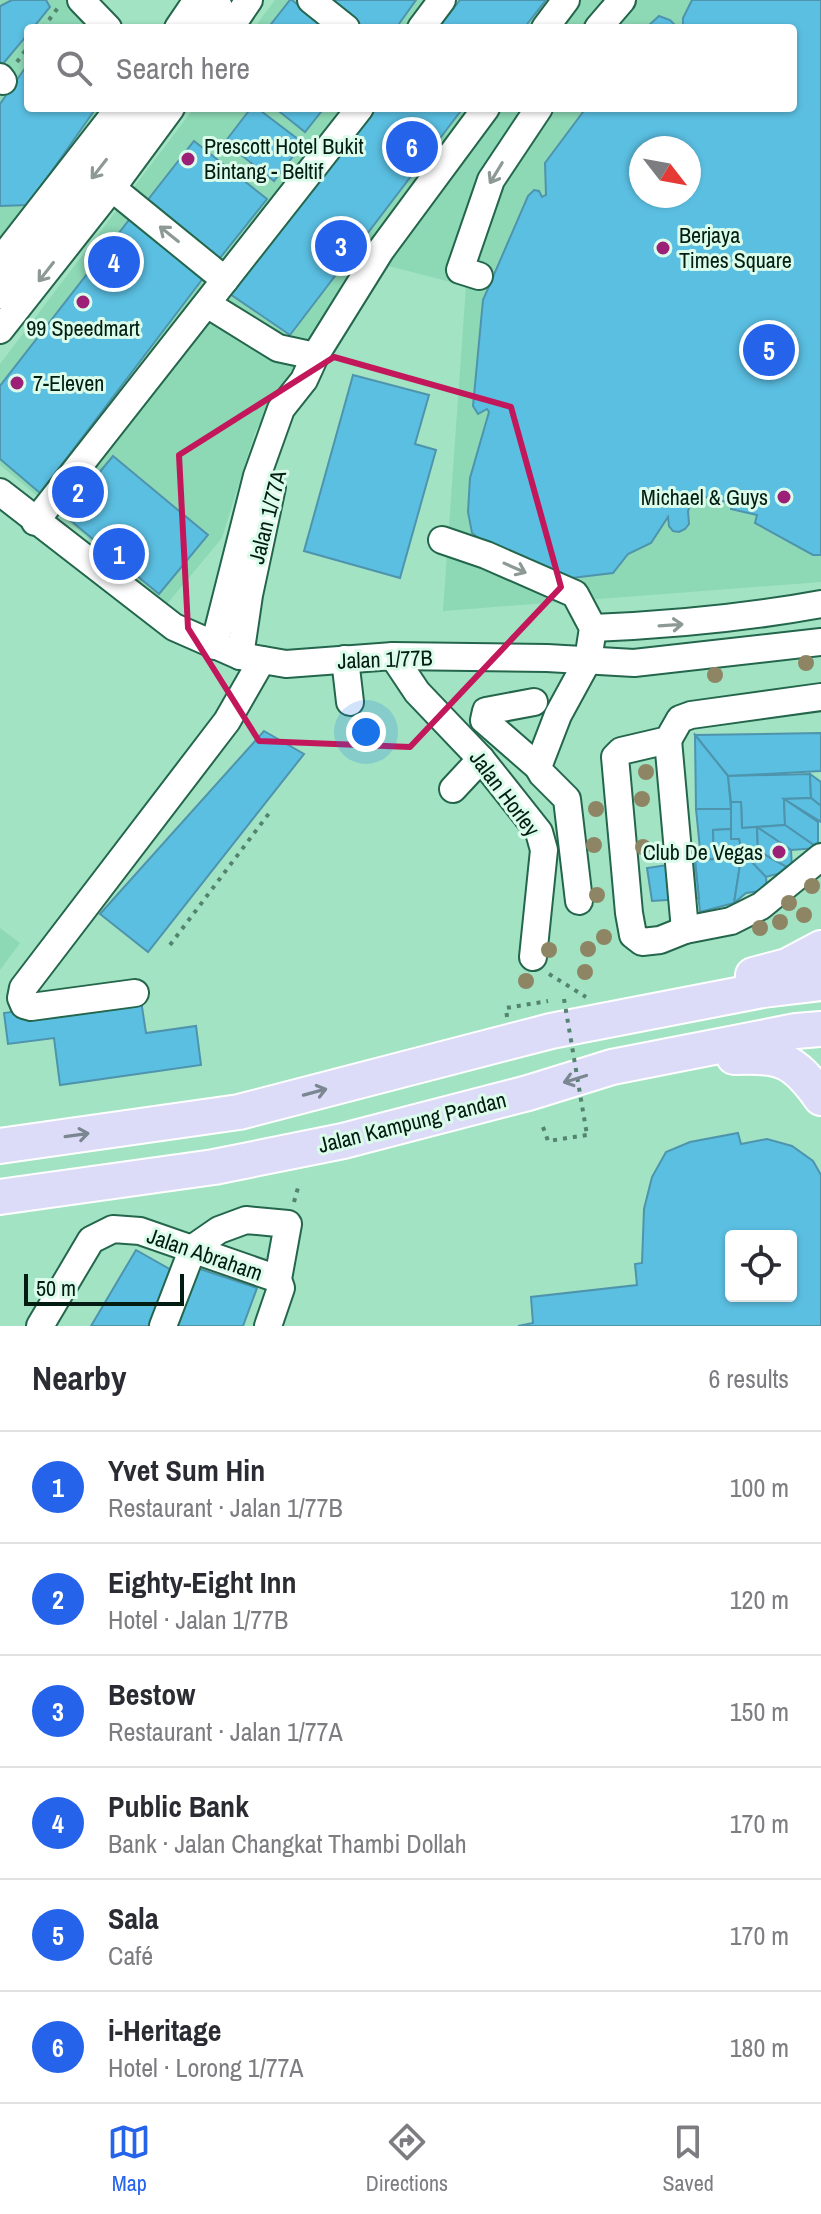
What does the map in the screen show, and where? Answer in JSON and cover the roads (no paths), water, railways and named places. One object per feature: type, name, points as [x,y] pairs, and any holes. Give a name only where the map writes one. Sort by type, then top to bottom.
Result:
[{"type":"main road","points":[[551,1031],[572,1012],[729,982],[787,966],[821,948]]},
{"type":"main road","points":[[0,1146],[239,1112],[551,1031],[763,990],[821,983]]},
{"type":"main road","points":[[551,1031],[576,1041],[691,1020],[703,1029],[706,1036],[703,1040],[612,1067]]},
{"type":"main road","name":"Jalan Kampung Pandan","points":[[10,1197],[214,1167],[343,1141],[514,1097],[612,1067],[796,1031],[821,1029]]},
{"type":"main road","points":[[651,1061],[768,1055],[795,1068],[821,1098]]},
{"type":"street","points":[[81,0],[104,24]]},
{"type":"street","points":[[190,24],[249,0]]},
{"type":"street","points":[[311,0],[341,24]]},
{"type":"street","points":[[424,24],[442,0]]},
{"type":"street","points":[[548,24],[566,0]]},
{"type":"street","points":[[601,24],[622,0]]},
{"type":"street","points":[[4,247],[116,112]]},
{"type":"street","points":[[0,295],[144,112]]},
{"type":"street","points":[[0,330],[168,112]]},
{"type":"street","points":[[35,522],[357,112]]},
{"type":"street","name":"Jalan 1/77A","points":[[214,646],[257,476],[281,409],[381,250],[483,112]]},
{"type":"street","points":[[470,273],[491,180],[536,112]]},
{"type":"street","points":[[112,188],[225,280]]},
{"type":"street","points":[[207,304],[309,368]]},
{"type":"street","name":"Jalan 1/77A","points":[[263,660],[249,595],[269,493],[297,415],[309,368]]},
{"type":"street","name":"Jalan 1/77B","points":[[0,492],[174,627],[214,646],[263,660],[393,656],[634,663],[818,651]]},
{"type":"street","points":[[442,540],[486,555],[575,594],[593,628],[588,660],[558,715],[538,767]]},
{"type":"street","points":[[135,993],[31,1007],[24,1005],[21,998],[23,988],[227,721],[263,660],[275,656],[263,640],[249,595]]},
{"type":"street","points":[[593,628],[677,625],[821,604]]},
{"type":"street","name":"Jalan Horley","points":[[393,656],[417,692],[481,759],[539,832],[544,850],[533,957]]},
{"type":"street","points":[[345,659],[350,702]]},
{"type":"street","points":[[685,930],[668,740],[680,719],[821,697]]},
{"type":"street","points":[[534,702],[486,711],[483,716],[567,799],[579,901]]},
{"type":"street","points":[[668,740],[621,751],[615,757],[633,935],[642,942],[731,921],[761,906],[821,857]]},
{"type":"street","points":[[453,789],[481,759]]},
{"type":"street","points":[[163,1326],[193,1248],[219,1230],[246,1220],[288,1224],[278,1279],[281,1288],[268,1326]]},
{"type":"street","name":"Jalan Abraham","points":[[40,1326],[91,1240],[113,1229],[126,1229],[193,1248],[278,1279]]},
{"type":"place","name":"i-Heritage","points":[[412,147]]},
{"type":"place","name":"Prescott Hotel Bukit Bintang - Beltif","points":[[188,159]]},
{"type":"place","name":"Bestow","points":[[341,246]]},
{"type":"place","name":"Berjaya Times Square","points":[[663,248]]},
{"type":"place","name":"Public Bank","points":[[114,262]]},
{"type":"place","name":"99 Speedmart","points":[[83,302]]},
{"type":"place","name":"Sala","points":[[769,350]]},
{"type":"place","name":"7-Eleven","points":[[17,383]]},
{"type":"place","name":"Eighty-Eight Inn","points":[[78,492]]},
{"type":"place","name":"Michael & Guys","points":[[784,497]]},
{"type":"place","name":"Yvet Sum Hin","points":[[119,554]]},
{"type":"place","name":"Club De Vegas","points":[[779,852]]}]
